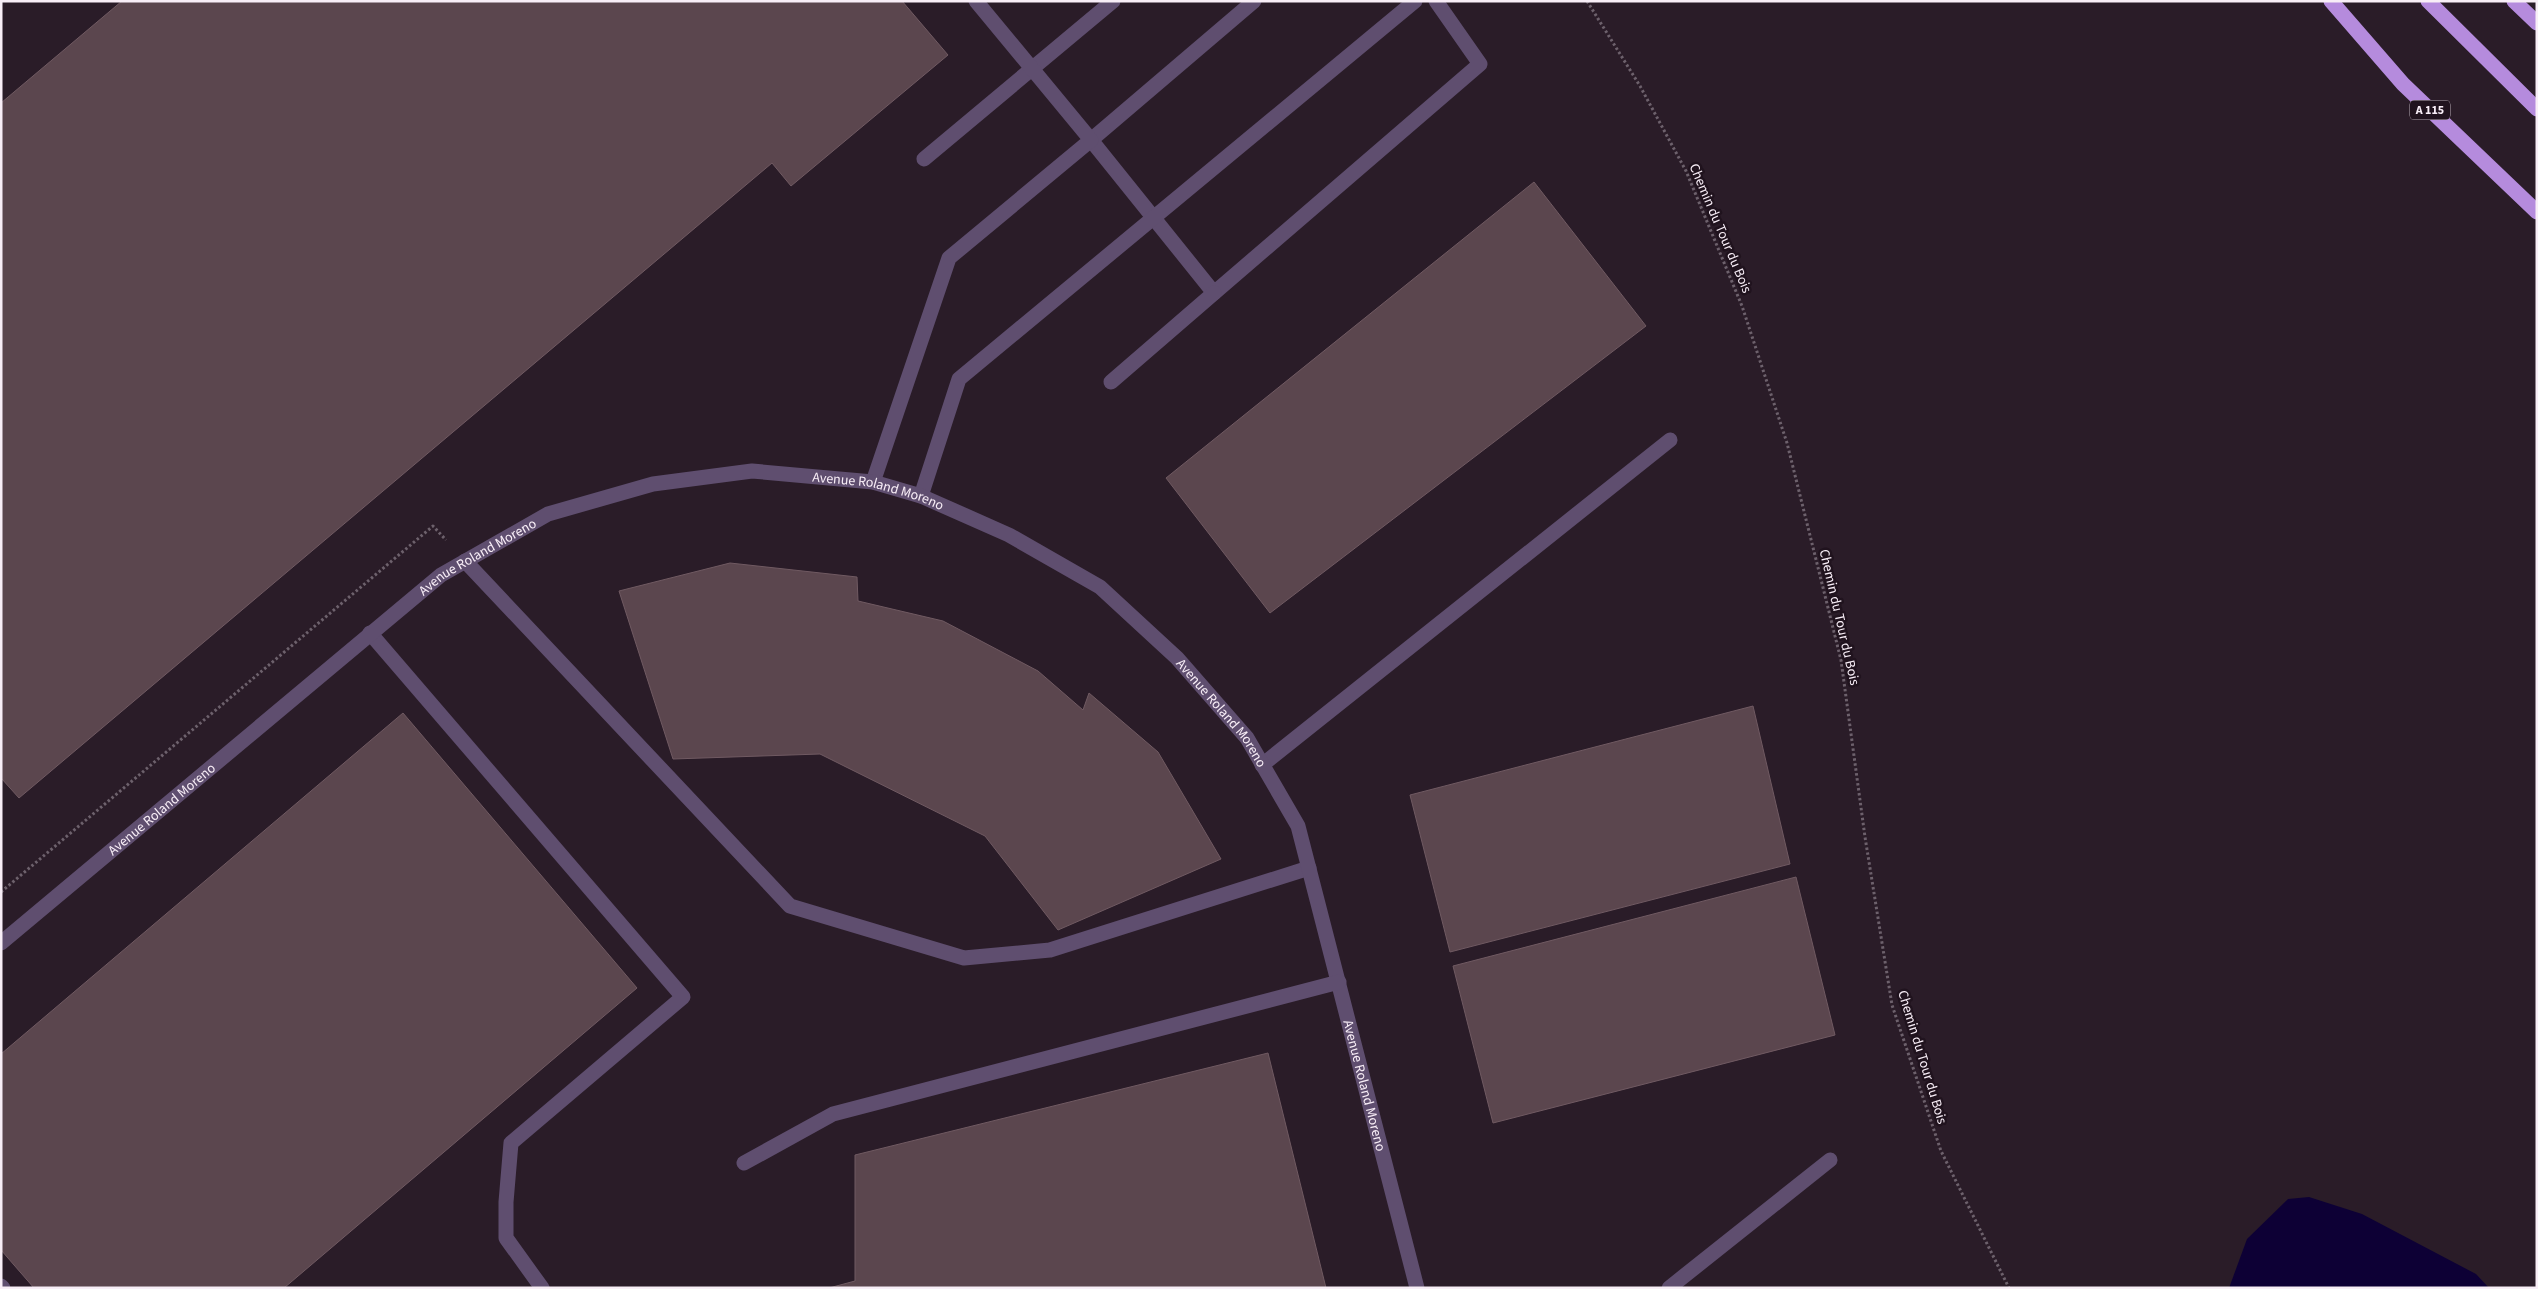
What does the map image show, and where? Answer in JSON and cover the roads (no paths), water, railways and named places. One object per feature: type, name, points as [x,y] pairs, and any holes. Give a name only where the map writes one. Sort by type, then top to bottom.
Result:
[{"type":"highway","name":"A 115","points":[[2331,1],[2403,84],[2537,212]]},
{"type":"highway","points":[[2428,1],[2537,109]]},
{"type":"highway","points":[[2514,1],[2537,23]]},
{"type":"street","points":[[976,1],[1214,293]]},
{"type":"street","points":[[924,159],[1033,70],[1113,1]]},
{"type":"street","points":[[873,482],[949,258],[1254,1]]},
{"type":"street","points":[[921,496],[959,379],[1415,1]]},
{"type":"street","points":[[1111,382],[1480,64],[1436,1]]},
{"type":"street","points":[[1262,765],[1670,440]]},
{"type":"street","name":"Avenue Roland Moreno","points":[[1,943],[440,575],[548,514],[653,484],[752,471],[873,482],[921,496],[1009,535],[1100,587],[1177,658],[1247,738],[1298,826],[1417,1288]]},
{"type":"street","points":[[465,561],[790,906],[964,958],[1050,950],[1309,868]]},
{"type":"street","points":[[370,633],[684,997],[511,1143],[506,1202],[506,1238],[542,1288]]},
{"type":"street","points":[[744,1163],[833,1114],[1338,982]]},
{"type":"street","points":[[1669,1288],[1830,1160]]}]
